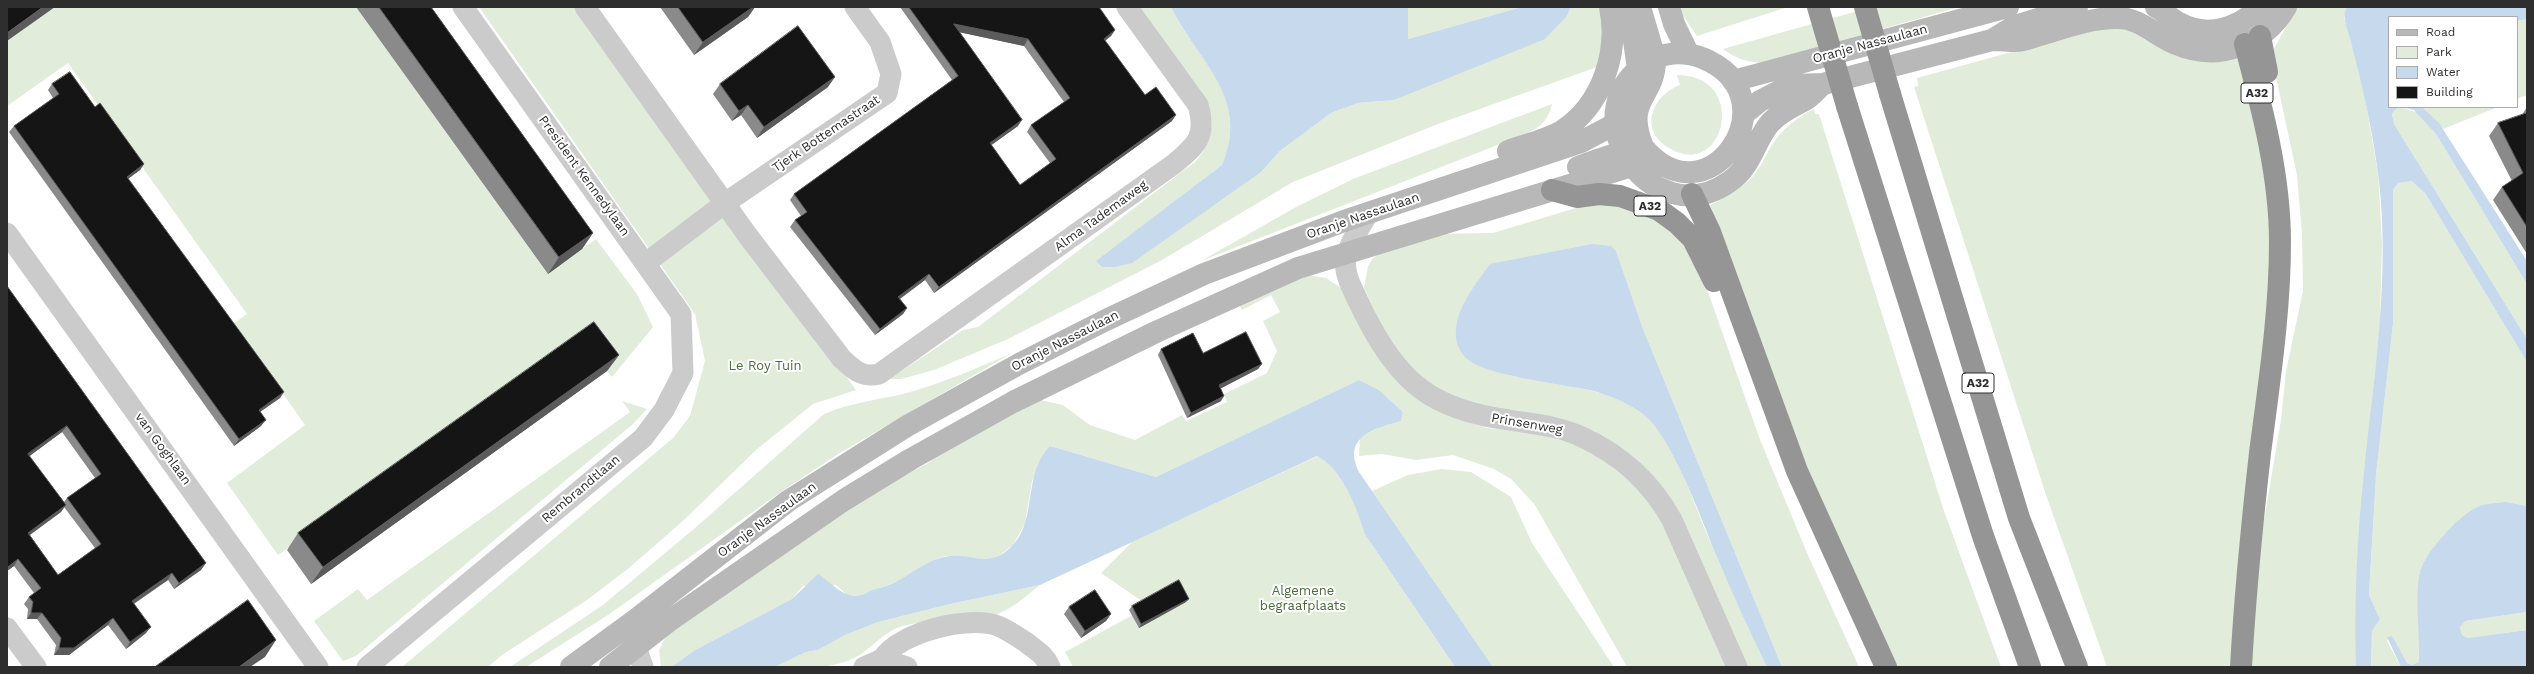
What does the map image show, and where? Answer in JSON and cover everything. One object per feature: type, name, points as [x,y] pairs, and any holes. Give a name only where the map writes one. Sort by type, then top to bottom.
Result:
[{"type":"highway","points":[[1818,7],[1846,106],[1983,536],[2030,667]]},
{"type":"highway","name":"A32","points":[[1865,7],[2019,518],[2077,667]]},
{"type":"highway","name":"A32","points":[[2241,667],[2248,554],[2274,355],[2278,288],[2278,212],[2268,142],[2279,126],[2252,40]]},
{"type":"highway","name":"A32","points":[[1552,190],[1577,196],[1599,194],[1620,196],[1659,210],[1677,223],[1693,240],[1713,281],[1731,289]]},
{"type":"highway","points":[[1692,194],[1710,232],[1797,471],[1886,667]]},
{"type":"main road","points":[[1344,221],[1367,202],[1562,131],[1581,114],[1597,92],[1608,70],[1613,48],[1614,27],[1610,7]]},
{"type":"main road","points":[[1624,7],[1634,41],[1654,76],[1636,108],[1633,155]]},
{"type":"main road","points":[[1640,7],[1646,64]]},
{"type":"main road","points":[[1669,7],[1674,24],[1688,53]]},
{"type":"main road","name":"Oranje Nassaulaan","points":[[1733,81],[2008,7]]},
{"type":"main road","name":"Oranje Nassaulaan","points":[[1744,114],[1760,101],[1791,85],[1823,84],[1992,40],[2015,26],[2077,7]]},
{"type":"main road","points":[[2156,7],[2178,23],[2196,30],[2225,29],[2241,22],[2261,7]]},
{"type":"main road","points":[[2241,22],[2252,40],[2276,24],[2286,7]]},
{"type":"main road","name":"Oranje Nassaulaan","points":[[1992,40],[2017,41],[2105,18],[2120,18],[2134,21],[2177,45],[2192,49],[2224,51],[2252,40]]},
{"type":"main road","points":[[1672,53],[1688,53],[1718,65],[1733,81],[1738,90],[1744,114],[1739,138],[1731,151],[1722,160],[1708,168],[1693,172],[1676,171],[1633,155],[1615,124],[1616,105],[1621,89],[1646,64],[1672,53]]},
{"type":"main road","name":"Oranje Nassaulaan","points":[[610,667],[640,657],[750,564],[844,500],[975,423],[1081,368],[1217,302],[1298,268],[1345,255],[1552,190],[1633,155],[1642,177],[1667,191],[1692,194],[1714,190],[1729,182],[1742,171],[1760,139],[1779,114],[1806,99],[1823,84]]},
{"type":"main road","name":"Oranje Nassaulaan","points":[[571,667],[634,621],[788,501],[908,426],[1019,364],[1106,320],[1204,274],[1344,221],[1581,142],[1615,124]]},
{"type":"street","name":"President Kennedylaan","points":[[463,7],[646,263]]},
{"type":"street","points":[[585,7],[725,202],[646,263]]},
{"type":"street","name":"Tjerk Bottemastraat","points":[[725,202],[887,93],[892,74],[882,48],[855,7]]},
{"type":"street","name":"Alma Tademaweg","points":[[725,202],[748,236],[842,359],[858,373],[869,377],[879,374],[1174,164],[1190,151],[1201,136],[1202,120],[1198,105],[1127,7]]},
{"type":"street","points":[[1345,255],[1368,214]]},
{"type":"street","name":"van Goghlaan","points":[[7,233],[318,667]]},
{"type":"street","name":"Prinsenweg","points":[[1345,255],[1349,284],[1378,342],[1411,383],[1450,406],[1477,415],[1543,425],[1581,436],[1611,452],[1632,468],[1663,504],[1672,520],[1737,667]]},
{"type":"street","name":"Rembrandtlaan","points":[[367,667],[643,438],[664,410],[683,373],[681,314],[646,263]]},
{"type":"street","points":[[634,621],[640,657]]},
{"type":"street","points":[[873,663],[908,637],[947,626],[978,623],[997,626],[1011,633],[1045,656],[1050,667]]},
{"type":"street","points":[[7,628],[36,667]]},
{"type":"street","points":[[873,663],[907,667]]},
{"type":"green space","points":[[55,7],[356,7],[547,273],[596,239],[637,294],[653,327],[612,377],[582,338],[278,555],[227,483],[305,425],[248,344],[229,327],[247,314],[68,63],[7,106],[7,41]]},
{"type":"green space","name":"Le Roy Tuin","points":[[479,7],[578,7],[856,390],[813,404],[756,450],[684,520],[629,568],[587,600],[502,655],[488,667],[402,667],[673,438],[690,416],[705,361],[695,314]]},
{"type":"green space","points":[[1137,7],[1171,7],[1182,27],[1218,81],[1226,100],[1230,119],[1229,141],[1222,165],[1097,261],[1102,267],[1261,172],[1280,151],[1331,113],[1358,103],[1394,100],[1567,16],[1571,7],[1601,7],[1602,48],[1597,67],[1438,124],[1293,182],[1162,260],[1008,339],[934,370],[901,379],[881,379],[900,372],[963,330],[978,327],[1196,161],[1200,156],[1206,146],[1211,129],[1211,116],[1208,107],[1190,78]]},
{"type":"green space","points":[[1408,7],[1522,7],[1408,39]]},
{"type":"green space","points":[[1677,7],[1785,7],[1785,8],[1697,36]]},
{"type":"green space","points":[[1872,7],[1959,7],[1763,63],[1742,59],[1723,49]]},
{"type":"green space","points":[[2297,7],[2347,7],[2344,18],[2362,81],[2378,173],[2382,243],[2380,323],[2359,534],[2356,667],[2251,667],[2260,544],[2281,420],[2286,371],[2303,291],[2302,235],[2297,175],[2271,54]]},
{"type":"green space","points":[[2527,19],[2527,95],[2518,99],[2518,21]]},
{"type":"green space","points":[[2099,28],[2119,28],[2134,32],[2211,61],[2239,59],[2261,154],[2267,197],[2270,235],[2270,289],[2233,667],[2107,667],[2046,495],[1914,87],[1918,86],[1917,78]]},
{"type":"green space","points":[[1677,75],[1700,80],[1714,91],[1721,107],[1721,124],[1715,140],[1704,151],[1688,155],[1669,148],[1660,141],[1654,133],[1652,123],[1652,114],[1656,105],[1670,90],[1680,85]]},
{"type":"green space","points":[[1552,104],[1549,114],[1544,122],[1528,133],[1201,261],[1296,207],[1353,179]]},
{"type":"green space","points":[[2404,108],[2418,113],[2436,134],[2527,284],[2527,339],[2394,124],[2392,114],[2396,109]]},
{"type":"green space","points":[[2423,108],[2496,108],[2443,129]]},
{"type":"green space","points":[[1814,109],[1815,114],[1819,114],[1944,511],[2001,667],[1895,667],[1807,471],[1710,205],[1733,193],[1748,181],[1758,170],[1773,143],[1783,131],[1794,121]]},
{"type":"green space","points":[[2406,180],[2415,182],[2425,193],[2527,362],[2527,506],[2507,502],[2443,535],[2419,574],[2419,662],[2412,665],[2407,663],[2390,636],[2387,641],[2401,667],[2371,667],[2372,631],[2380,619],[2369,595],[2376,475],[2393,324],[2393,190],[2398,183]]},
{"type":"green space","points":[[1607,203],[1662,222],[1688,249],[1707,289],[1759,437],[1807,553],[1859,667],[1782,667],[1643,329],[1616,252],[1508,375],[1580,388],[1617,399],[1644,414],[1655,426],[1673,454],[1681,470],[1743,617],[1767,667],[1747,667],[1647,472],[1474,406],[1427,384],[1393,350],[1364,288],[1368,266],[1373,258],[1380,253],[1436,234],[1493,233],[1586,205]]},
{"type":"green space","points":[[1309,275],[1326,278],[1341,288],[1457,418],[1487,428],[1533,433],[1576,444],[1599,456],[1646,495],[1665,526],[1728,667],[1627,667],[1535,505],[1511,479],[1494,469],[1453,455],[1416,460],[1382,454],[1359,456],[1360,437],[1380,427],[1401,421],[1403,412],[1379,390],[1359,380],[1156,477],[1050,446],[1032,481],[1025,523],[1013,545],[995,559],[978,560],[961,556],[945,556],[934,560],[900,580],[857,597],[847,595],[836,585],[803,586],[792,599],[695,650],[671,667],[661,667],[659,650],[666,636],[862,498],[928,463],[949,447],[1040,400],[1063,405],[1090,425],[1135,440],[1182,415],[1186,421],[1227,402],[1224,394],[1267,373],[1277,351],[1263,321],[1280,312],[1271,295],[1242,310],[1239,304]]},
{"type":"green space","points":[[1012,353],[838,454],[778,494],[608,615],[526,667],[510,667],[603,605],[695,528],[824,414],[853,404],[903,394],[931,385]]},
{"type":"green space","points":[[622,401],[647,409],[633,424],[356,656],[343,661],[314,621],[358,589],[367,600],[630,412]]},
{"type":"green space","name":"Algemene begraafplaats","points":[[1318,456],[1334,469],[1341,479],[1358,512],[1364,533],[1455,667],[1073,667],[1065,652],[1149,606],[1101,573],[1132,542]]},
{"type":"green space","points":[[1441,469],[1471,472],[1511,497],[1532,543],[1614,667],[1493,667],[1372,491],[1408,475]]},
{"type":"green space","points":[[1040,585],[1023,599],[998,614],[980,618],[925,622],[897,628],[886,634],[861,654],[841,663],[819,667],[775,667],[806,652],[818,650],[845,635],[878,622],[950,604]]},
{"type":"green space","points":[[2527,612],[2527,630],[2467,638],[2462,635],[2460,627],[2464,621]]},
{"type":"water","points":[[1171,7],[1408,7],[1408,39],[1522,7],[1571,7],[1567,16],[1545,39],[1394,100],[1358,103],[1331,113],[1280,151],[1261,172],[1132,263],[1115,267],[1102,267],[1096,261],[1222,165],[1229,141],[1230,120],[1226,100],[1207,63],[1182,27]]},
{"type":"water","points":[[2347,7],[2527,7],[2527,19],[2518,21],[2518,16],[2388,16],[2388,108],[2398,108],[2392,114],[2394,124],[2527,339],[2527,362],[2425,193],[2412,181],[2398,183],[2393,190],[2393,324],[2376,475],[2369,595],[2380,619],[2372,631],[2371,667],[2356,667],[2356,594],[2362,497],[2380,323],[2383,248],[2382,211],[2376,156],[2370,122],[2346,23],[2345,11]]},
{"type":"water","points":[[2405,108],[2423,108],[2439,123],[2527,261],[2527,284],[2436,134],[2414,110]]},
{"type":"water","points":[[1592,244],[1611,246],[1616,251],[1643,329],[1782,667],[1767,667],[1735,599],[1695,502],[1675,459],[1654,425],[1643,414],[1626,403],[1594,391],[1524,378],[1487,369],[1473,363],[1464,356],[1458,344],[1456,332],[1462,308],[1468,296],[1490,264]]},
{"type":"water","points":[[1359,380],[1379,390],[1403,412],[1401,421],[1371,431],[1358,442],[1355,450],[1355,460],[1359,472],[1493,667],[1455,667],[1364,533],[1358,512],[1341,479],[1326,461],[1317,456],[1040,585],[950,604],[878,622],[845,635],[818,650],[806,652],[775,667],[671,667],[695,650],[792,599],[818,574],[846,594],[858,596],[895,582],[938,558],[963,556],[987,559],[1003,553],[1012,546],[1020,535],[1025,523],[1036,470],[1041,458],[1050,446],[1156,477]]},
{"type":"water","points":[[2507,502],[2527,506],[2527,612],[2465,621],[2460,627],[2462,635],[2467,638],[2527,630],[2527,667],[2401,667],[2387,637],[2392,636],[2407,663],[2412,665],[2419,662],[2419,576],[2427,557],[2434,546],[2462,517],[2472,510],[2483,505]]},
{"type":"building","points":[[7,7],[43,7],[7,33]]},
{"type":"building","points":[[379,7],[431,7],[593,233],[559,257]]},
{"type":"building","points":[[678,7],[753,7],[703,42]]},
{"type":"building","points":[[909,7],[1099,7],[1115,30],[1104,39],[1145,95],[1156,87],[1176,115],[939,287],[929,274],[898,297],[907,308],[880,329],[795,220],[807,212],[794,194],[958,76]],"holes":[[[954,24],[1028,39],[1070,98],[1031,125],[1056,159],[1020,185],[990,143],[1022,120]]]},
{"type":"building","points":[[798,26],[835,77],[764,127],[748,105],[739,111],[720,84]]},
{"type":"building","points":[[70,72],[95,107],[100,103],[144,164],[127,177],[284,392],[259,410],[266,420],[239,439],[14,126],[59,94],[52,84]]},
{"type":"building","points":[[2527,113],[2527,227],[2502,187],[2523,173],[2498,123]]},
{"type":"building","points":[[7,286],[206,563],[179,583],[172,573],[132,601],[151,627],[130,642],[113,618],[74,648],[59,648],[61,638],[42,613],[31,613],[33,602],[29,597],[41,588],[18,559],[8,567]],"holes":[[[67,426],[101,474],[67,498],[101,544],[58,575],[28,533],[66,505],[28,454]]]},
{"type":"building","points":[[594,322],[619,355],[323,567],[298,533]]},
{"type":"building","points":[[1246,332],[1262,364],[1219,385],[1224,396],[1191,413],[1161,349],[1193,333],[1203,353]]},
{"type":"building","points":[[1179,580],[1189,599],[1141,624],[1132,606]]},
{"type":"building","points":[[1095,590],[1111,614],[1085,631],[1069,607]]},
{"type":"building","points":[[248,600],[276,640],[239,667],[155,667]]}]
